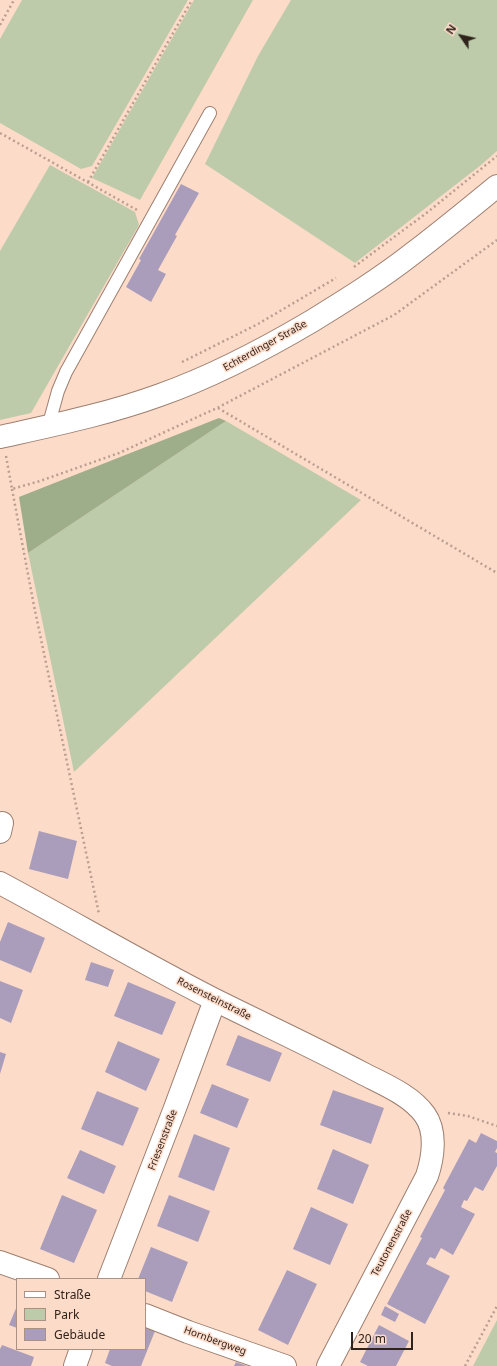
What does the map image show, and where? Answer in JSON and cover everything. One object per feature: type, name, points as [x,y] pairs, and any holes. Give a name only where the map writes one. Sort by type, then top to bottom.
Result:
[{"type":"street","name":"Echterdinger Straße","points":[[2,437],[48,427],[132,405],[196,381],[234,364],[284,337],[361,290],[412,255],[497,186]]},
{"type":"street","name":"Rosensteinstraße","points":[[0,883],[157,970],[322,1052],[398,1092],[411,1101],[426,1116]]},
{"type":"street","name":"Friesenstraße","points":[[109,1278],[215,1000]]},
{"type":"street","name":"Teutonenstraße","points":[[328,1366],[427,1176],[432,1161],[433,1147],[432,1133],[426,1116]]},
{"type":"street","points":[[0,1262],[45,1278]]},
{"type":"street","name":"Hornbergweg","points":[[146,1315],[188,1332],[285,1366]]},
{"type":"street","points":[[75,1366],[81,1350]]},
{"type":"lane","points":[[48,427],[58,391],[66,372],[210,113]]},
{"type":"path","points":[[0,26],[14,0]]},
{"type":"path","points":[[88,182],[192,0]]},
{"type":"path","points":[[0,133],[135,209]]},
{"type":"path","points":[[353,268],[429,211],[497,156]]},
{"type":"path","points":[[12,489],[40,481],[119,453],[217,408],[394,315],[497,240]]},
{"type":"path","points":[[177,364],[258,324],[340,276]]},
{"type":"path","points":[[217,408],[497,573]]},
{"type":"path","points":[[2,437],[34,606],[98,906],[101,938]]},
{"type":"path","points":[[426,1116],[450,1112],[468,1116],[497,1126]]},
{"type":"path","points":[[465,1366],[497,1306]]},
{"type":"green space","points":[[22,0],[188,0],[92,166],[81,169],[0,123],[0,39]]},
{"type":"green space","points":[[194,0],[253,0],[140,200],[92,178]]},
{"type":"green space","points":[[291,0],[497,0],[497,151],[355,263],[205,164],[258,56]]},
{"type":"green space","points":[[50,165],[135,212],[139,225],[31,413],[0,420],[0,251]]},
{"type":"green space","points":[[219,418],[226,421],[28,553],[19,497]]},
{"type":"green space","points":[[226,421],[361,500],[74,772],[28,553]]},
{"type":"green space","points":[[497,1320],[497,1366],[473,1366]]},
{"type":"building","points":[[181,184],[199,193],[175,235],[177,236],[158,270],[166,274],[151,302],[126,287],[141,260],[139,259]]},
{"type":"building","points":[[39,831],[77,841],[68,879],[29,869]]},
{"type":"building","points":[[8,922],[45,938],[31,973],[0,960],[0,942]]},
{"type":"building","points":[[91,962],[114,970],[108,987],[85,980]]},
{"type":"building","points":[[0,981],[23,990],[11,1023],[0,1018]]},
{"type":"building","points":[[128,982],[176,1002],[162,1035],[114,1016]]},
{"type":"building","points":[[238,1035],[282,1053],[270,1082],[226,1065]]},
{"type":"building","points":[[118,1041],[160,1059],[146,1091],[105,1072]]},
{"type":"building","points":[[0,1052],[6,1054],[0,1074]]},
{"type":"building","points":[[212,1084],[249,1099],[237,1128],[200,1113]]},
{"type":"building","points":[[333,1090],[384,1108],[371,1144],[320,1125]]},
{"type":"building","points":[[97,1091],[139,1108],[123,1146],[81,1129]]},
{"type":"building","points":[[481,1133],[497,1141],[497,1148],[495,1152],[497,1153],[497,1166],[483,1191],[475,1187],[467,1201],[464,1200],[461,1207],[475,1214],[453,1255],[441,1248],[435,1259],[430,1257],[426,1264],[450,1276],[425,1324],[387,1304],[422,1238],[420,1237],[445,1190],[443,1188],[469,1139],[476,1143]]},
{"type":"building","points":[[194,1134],[230,1148],[214,1191],[178,1177]]},
{"type":"building","points":[[333,1149],[369,1165],[353,1204],[317,1189]]},
{"type":"building","points":[[80,1150],[116,1166],[104,1194],[67,1178]]},
{"type":"building","points":[[62,1195],[97,1210],[74,1263],[40,1249]]},
{"type":"building","points":[[169,1195],[210,1211],[198,1242],[157,1226]]},
{"type":"building","points":[[311,1207],[348,1224],[330,1265],[293,1249]]},
{"type":"building","points":[[151,1247],[188,1262],[172,1302],[146,1291],[146,1278],[138,1278]]},
{"type":"building","points":[[287,1270],[317,1284],[288,1345],[258,1330]]},
{"type":"building","points":[[385,1306],[399,1314],[395,1322],[381,1315]]},
{"type":"building","points":[[16,1308],[16,1328],[9,1325]]},
{"type":"building","points":[[379,1325],[409,1341],[396,1366],[368,1366],[360,1362]]},
{"type":"building","points":[[146,1327],[155,1331],[141,1366],[112,1366],[105,1363],[110,1350],[146,1350]]},
{"type":"building","points":[[2,1345],[34,1357],[31,1366],[0,1366],[0,1349]]},
{"type":"building","points":[[236,1362],[247,1366],[234,1366]]}]
